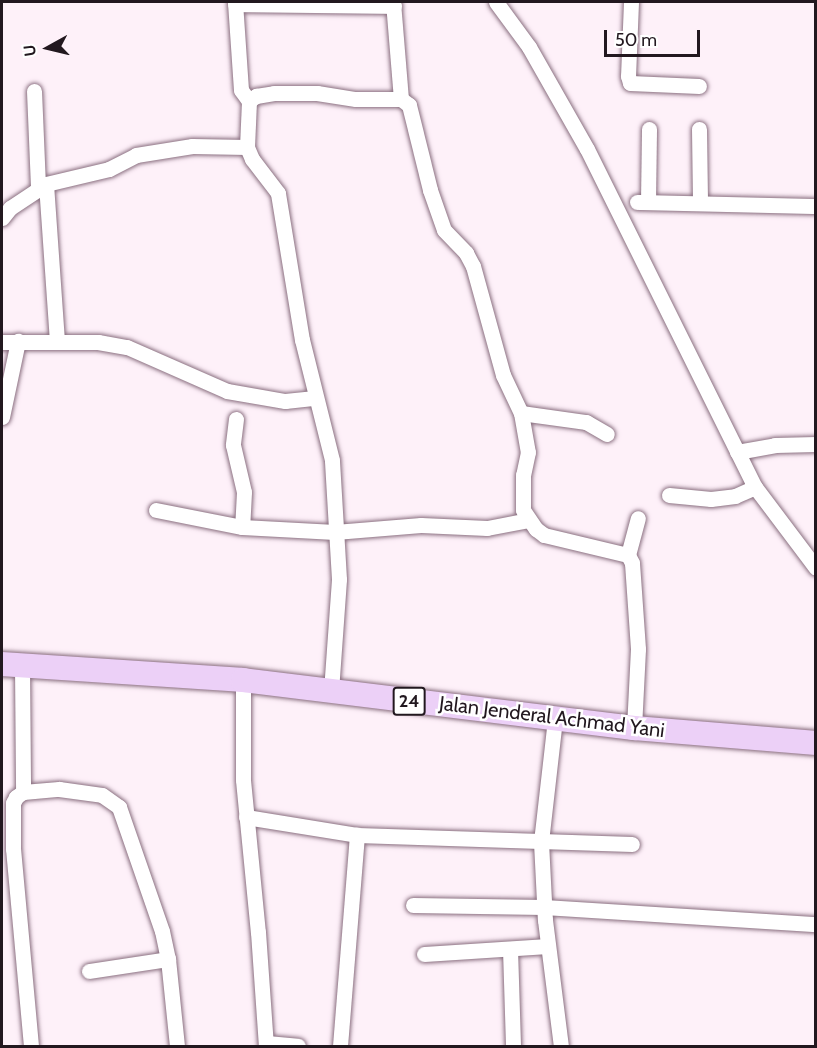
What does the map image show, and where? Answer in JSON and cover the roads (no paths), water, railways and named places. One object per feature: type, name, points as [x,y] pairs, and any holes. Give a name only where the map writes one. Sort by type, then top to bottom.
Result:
[{"type":"highway","name":"Jalan Jenderal Achmad Yani","points":[[12,665],[243,680],[634,728],[816,742]]},
{"type":"street","points":[[632,2],[628,76],[630,83],[699,86]]},
{"type":"street","points":[[331,691],[339,579],[334,532],[332,460],[302,340],[278,193],[252,159],[247,147],[249,101],[241,90],[235,3],[394,4],[401,99]]},
{"type":"street","points":[[501,3],[587,149],[755,486],[816,568]]},
{"type":"street","points":[[34,91],[57,340]]},
{"type":"street","points":[[249,101],[256,96],[274,93],[317,93],[356,99],[401,99],[409,105],[430,190],[444,230],[466,253],[473,266],[503,375],[521,413],[528,452],[522,495],[523,510],[529,520],[544,535],[628,555]]},
{"type":"street","points":[[649,129],[642,202],[816,206]]},
{"type":"street","points":[[699,129],[700,203]]},
{"type":"street","points":[[2,218],[10,208],[42,186],[109,169],[136,155],[165,148],[247,147]]},
{"type":"street","points":[[2,342],[57,340],[98,342],[128,347],[227,391],[285,401],[315,398]]},
{"type":"street","points":[[2,417],[18,342]]},
{"type":"street","points":[[521,413],[586,422],[607,434]]},
{"type":"street","points":[[236,419],[233,445],[244,492],[242,527]]},
{"type":"street","points":[[737,452],[775,445],[816,444]]},
{"type":"street","points":[[669,495],[711,499],[735,496],[755,486]]},
{"type":"street","points":[[156,510],[242,527],[334,532],[421,525],[488,528],[529,520]]},
{"type":"street","points":[[634,728],[638,649],[632,563],[628,555],[638,518]]},
{"type":"street","points":[[12,665],[24,792]]},
{"type":"street","points":[[243,680],[241,746],[266,1045],[298,1047]]},
{"type":"street","points":[[555,719],[541,842],[544,908],[561,1047]]},
{"type":"street","points":[[31,1047],[7,849],[13,803],[16,797],[24,792],[59,789],[93,793],[115,803],[134,844],[162,931],[168,958],[177,1047]]},
{"type":"street","points":[[246,817],[357,835],[632,844]]},
{"type":"street","points":[[340,1047],[357,835]]},
{"type":"street","points":[[413,905],[544,908],[816,924]]},
{"type":"street","points":[[424,954],[548,946]]},
{"type":"street","points":[[510,949],[513,1047]]},
{"type":"street","points":[[89,971],[168,958]]}]
